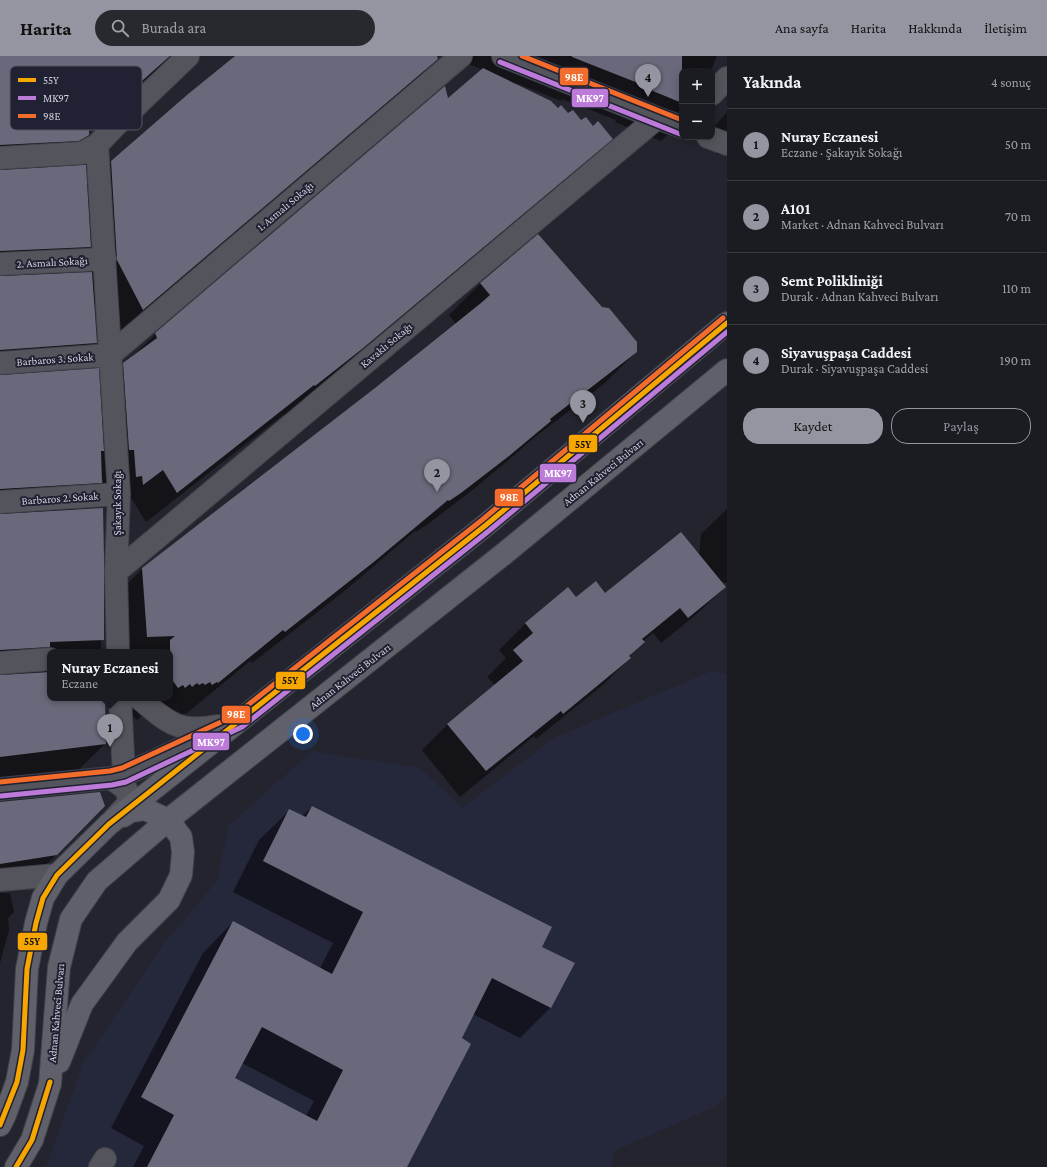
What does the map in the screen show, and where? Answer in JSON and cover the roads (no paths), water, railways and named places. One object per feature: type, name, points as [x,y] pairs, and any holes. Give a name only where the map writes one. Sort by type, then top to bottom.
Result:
[{"type":"main road","points":[[0,1125],[17,1082],[23,1050],[27,969],[36,924],[43,898],[57,875],[109,824],[486,524],[727,323]]},
{"type":"main road","name":"Adnan Kahveci Bulvarı","points":[[16,1167],[32,1140],[50,1084],[59,967],[71,919],[97,881],[168,820],[505,553],[727,370]]},
{"type":"main road","points":[[50,1084],[82,1004],[127,942],[169,900],[181,875],[181,837],[168,820],[146,809],[131,811],[109,824]]},
{"type":"street","points":[[142,100],[188,56]]},
{"type":"street","name":"1. Asmalı Sokağı","points":[[110,355],[461,56]]},
{"type":"street","points":[[503,56],[657,118],[679,125]]},
{"type":"street","points":[[715,91],[727,78]]},
{"type":"street","name":"Kavaklı Sokağı","points":[[116,572],[657,118]]},
{"type":"street","points":[[0,158],[82,153],[97,145],[111,130]]},
{"type":"street","points":[[715,140],[727,144]]},
{"type":"street","name":"Şakayık Sokağı","points":[[97,145],[119,494],[116,572],[118,649]]},
{"type":"street","name":"2. Asmalı Sokağı","points":[[0,264],[105,259]]},
{"type":"street","name":"Barbaros 3. Sokak","points":[[0,363],[110,355]]},
{"type":"street","name":"Barbaros 2. Sokak","points":[[0,502],[119,494]]},
{"type":"street","points":[[0,663],[47,659]]},
{"type":"street","points":[[109,824],[130,802],[126,789],[118,777],[120,701]]},
{"type":"street","points":[[143,701],[165,720],[184,728],[213,727],[238,722]]},
{"type":"street","points":[[0,789],[118,777],[238,722]]},
{"type":"street","points":[[0,880],[57,875]]},
{"type":"place","name":"Siyavuşpaşa Caddesi","points":[[648,97]]},
{"type":"place","name":"Semt Polikliniği","points":[[583,423]]},
{"type":"place","name":"A101","points":[[437,492]]},
{"type":"place","name":"Nuray Eczanesi","points":[[110,747]]}]
